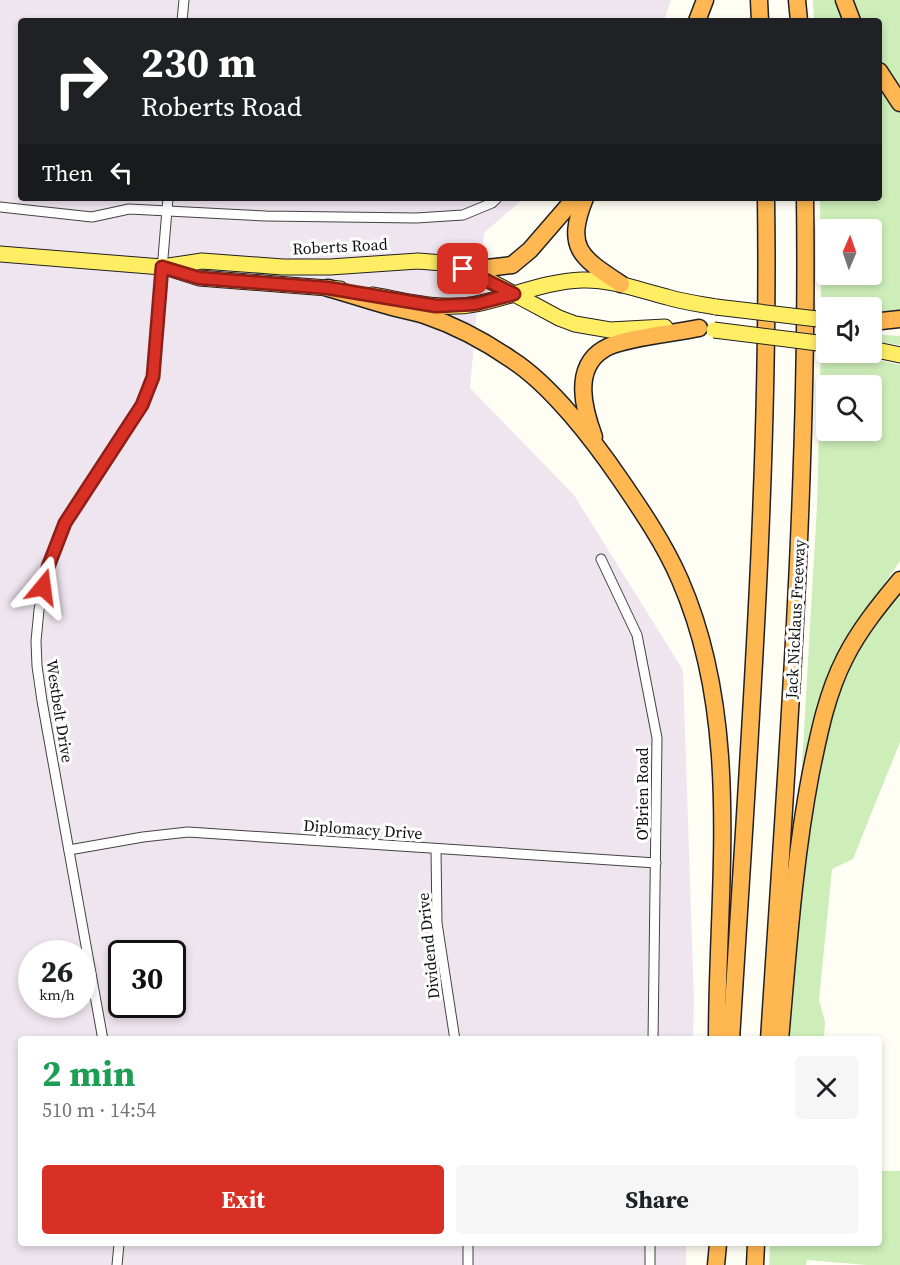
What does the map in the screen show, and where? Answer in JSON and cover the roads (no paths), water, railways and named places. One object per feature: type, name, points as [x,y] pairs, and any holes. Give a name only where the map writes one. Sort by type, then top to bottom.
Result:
[{"type":"highway","points":[[698,18],[705,0]]},
{"type":"highway","points":[[759,0],[760,18]]},
{"type":"highway","points":[[798,0],[799,18]]},
{"type":"highway","points":[[844,0],[851,18]]},
{"type":"highway","points":[[882,76],[900,103]]},
{"type":"highway","points":[[475,273],[487,268],[512,265],[530,250],[572,201]]},
{"type":"highway","points":[[584,201],[577,223],[577,245],[584,256],[597,268],[621,284]]},
{"type":"highway","points":[[730,1036],[758,612],[764,463],[766,201]]},
{"type":"highway","name":"Jack Nicklaus Freeway","points":[[769,1036],[797,589],[805,398],[805,201]]},
{"type":"highway","points":[[328,288],[424,315],[452,327],[513,360],[533,376],[597,444],[659,540],[680,580],[697,626],[709,671],[721,777],[717,1036]]},
{"type":"highway","points":[[882,322],[900,319]]},
{"type":"highway","points":[[597,444],[585,414],[583,397],[588,366],[596,355],[605,348],[635,340],[706,329]]},
{"type":"highway","points":[[780,1036],[795,875],[818,735],[833,684],[844,659],[858,634],[900,580]]},
{"type":"highway","points":[[755,1265],[756,1246]]},
{"type":"main road","name":"Roberts Road","points":[[0,254],[162,267],[199,278],[328,288],[436,306],[475,304],[576,280],[595,280],[716,307],[816,319]]},
{"type":"main road","name":"Roberts Road","points":[[162,267],[202,261],[258,266],[330,267],[418,261],[443,263],[475,273],[559,318],[592,328],[610,330],[668,327],[706,329],[816,343]]},
{"type":"main road","points":[[882,325],[900,327]]},
{"type":"main road","points":[[882,351],[900,355]]},
{"type":"street","points":[[182,18],[184,0]]},
{"type":"street","name":"Westbelt Drive","points":[[102,1036],[37,666],[39,610],[48,567],[65,523],[142,405],[153,377],[168,201]]},
{"type":"street","points":[[0,207],[92,217],[129,209],[266,216],[416,218],[463,215],[494,201]]},
{"type":"street","name":"O'Brien Road","points":[[601,559],[637,635],[655,728],[657,804],[653,1036]]},
{"type":"street","name":"Diplomacy Drive","points":[[69,850],[188,832],[656,862]]},
{"type":"street","name":"Dividend Drive","points":[[436,849],[437,923],[454,1036]]},
{"type":"street","points":[[117,1265],[119,1246]]},
{"type":"street","points":[[468,1246],[468,1265]]},
{"type":"street","points":[[650,1246],[650,1265]]}]
